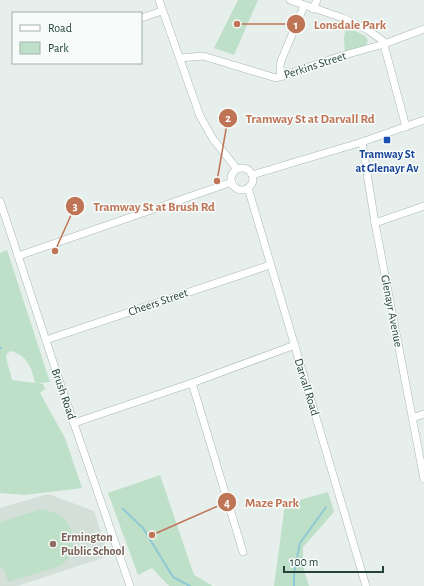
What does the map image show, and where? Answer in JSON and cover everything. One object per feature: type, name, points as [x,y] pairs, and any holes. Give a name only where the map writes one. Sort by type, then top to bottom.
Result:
[{"type":"street","points":[[158,0],[200,116],[214,139],[237,169]]},
{"type":"street","points":[[313,9],[317,0]]},
{"type":"street","points":[[293,1],[343,18],[368,30],[383,41],[406,127]]},
{"type":"street","points":[[281,77],[281,61],[304,6]]},
{"type":"street","points":[[142,18],[162,11]]},
{"type":"street","name":"Perkins Street","points":[[180,58],[203,56],[276,78],[341,56],[384,44],[424,29]]},
{"type":"street","points":[[252,175],[362,142],[424,120]]},
{"type":"street","name":"Glenayr Avenue","points":[[362,142],[374,223],[424,479]]},
{"type":"street","points":[[237,169],[247,169],[252,175],[253,181],[248,188],[238,189],[232,182],[232,175],[237,169]]},
{"type":"street","points":[[18,256],[232,182]]},
{"type":"street","name":"Darvall Road","points":[[248,188],[366,586]]},
{"type":"street","name":"Brush Road","points":[[0,201],[130,586]]},
{"type":"street","points":[[374,223],[424,206]]},
{"type":"street","name":"Cheers Street","points":[[46,340],[270,265]]},
{"type":"street","points":[[74,423],[192,384],[295,345]]},
{"type":"street","points":[[192,384],[243,552]]},
{"type":"street","points":[[412,418],[424,414]]},
{"type":"shaded area","name":"Ermington Public School","points":[[48,494],[94,511],[109,556],[17,586],[0,586],[0,508]]},
{"type":"green space","points":[[238,0],[258,0],[234,55],[214,48]]},
{"type":"green space","points":[[346,26],[365,36],[368,40],[366,45],[345,53],[344,38]]},
{"type":"green space","points":[[7,250],[50,382],[39,383],[43,384],[45,389],[40,393],[65,438],[82,488],[25,495],[0,493],[0,253]],"holes":[[[10,351],[16,353],[27,362],[35,383],[12,380],[6,355]]]},
{"type":"green space","points":[[160,475],[194,575],[213,586],[169,586],[152,568],[138,575],[108,493]]},
{"type":"green space","points":[[328,492],[334,512],[303,547],[303,567],[309,586],[274,586],[285,504]]},
{"type":"green space","points":[[42,509],[58,514],[66,521],[70,528],[74,544],[71,554],[60,566],[8,582],[3,567],[0,567],[0,522]]},
{"type":"waterway","points":[[294,586],[294,573],[300,543],[326,507]]},
{"type":"waterway","points":[[123,509],[143,528],[173,577],[190,586]]},
{"type":"place","name":"Lonsdale Park","points":[[237,24]]},
{"type":"place","name":"Tramway St at Glenayr Av","points":[[387,140]]},
{"type":"place","name":"Tramway St at Darvall Rd","points":[[217,181]]},
{"type":"place","name":"Tramway St at Brush Rd","points":[[55,251]]},
{"type":"place","name":"Maze Park","points":[[152,535]]},
{"type":"place","name":"Ermington Public School","points":[[53,544]]}]
